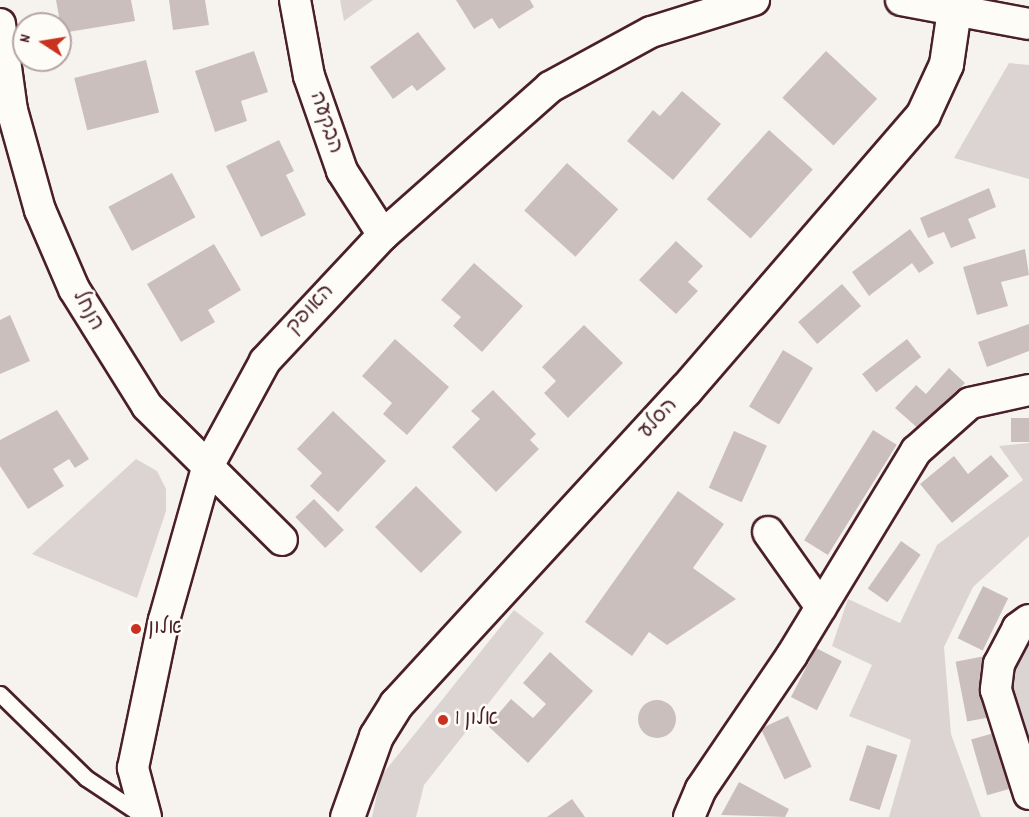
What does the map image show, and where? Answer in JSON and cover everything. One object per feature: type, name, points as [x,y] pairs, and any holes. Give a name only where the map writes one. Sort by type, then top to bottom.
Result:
[{"type":"street","name":"הבקעה","points":[[295,0],[309,76],[342,171],[383,235]]},
{"type":"street","name":"האופק","points":[[146,817],[133,768],[138,731],[207,468],[265,362],[383,235],[550,87],[651,32],[754,0]]},
{"type":"street","points":[[901,0],[1029,24]]},
{"type":"street","name":"הסלע","points":[[347,817],[371,747],[396,704],[686,390],[923,114],[946,64],[954,10]]},
{"type":"street","name":"הנחל","points":[[0,24],[12,110],[40,210],[74,289],[147,406],[282,540]]},
{"type":"street","points":[[689,817],[701,789],[821,607],[881,501],[939,428],[970,403],[1029,390]]},
{"type":"street","points":[[768,532],[821,607]]},
{"type":"street","points":[[1029,620],[1018,628],[999,664],[996,690],[1029,794]]},
{"type":"lane","points":[[0,694],[86,778],[146,817]]},
{"type":"shaded area","points":[[340,0],[373,0],[344,21]]},
{"type":"shaded area","points":[[1009,63],[1029,65],[1029,179],[954,158]]},
{"type":"shaded area","points":[[1029,443],[1029,536],[973,587],[944,647],[951,734],[981,817],[889,817],[911,740],[849,716],[872,665],[832,646],[848,599],[900,623],[937,545],[1023,480],[999,446]]},
{"type":"shaded area","points":[[136,459],[157,471],[166,489],[166,511],[137,598],[32,554]]},
{"type":"shaded area","points":[[514,610],[544,633],[424,785],[416,817],[372,817],[381,776]]},
{"type":"shaded area","points":[[1029,644],[1029,770],[1008,690],[1016,660]]},
{"type":"building","points":[[56,0],[131,0],[135,21],[72,31],[72,12],[58,12]]},
{"type":"building","points":[[169,0],[205,0],[209,25],[173,30]]},
{"type":"building","points":[[456,0],[530,0],[534,7],[499,29],[492,18],[474,29]]},
{"type":"building","points":[[418,32],[446,69],[417,91],[412,85],[393,99],[370,67]]},
{"type":"building","points":[[254,51],[268,92],[241,101],[247,121],[215,132],[195,71]]},
{"type":"building","points":[[826,51],[877,99],[834,146],[782,98]]},
{"type":"building","points":[[146,60],[159,112],[87,130],[74,78]]},
{"type":"building","points":[[682,91],[721,124],[673,180],[627,141],[653,110],[660,116]]},
{"type":"building","points":[[769,130],[813,169],[751,239],[707,199]]},
{"type":"building","points":[[279,140],[294,171],[286,175],[306,215],[261,237],[226,166]]},
{"type":"building","points":[[567,163],[618,209],[575,257],[524,211]]},
{"type":"building","points":[[172,173],[195,217],[132,251],[108,207]]},
{"type":"building","points":[[989,188],[996,207],[968,219],[976,238],[951,248],[944,232],[928,238],[920,218]]},
{"type":"building","points":[[910,229],[934,263],[919,273],[912,263],[869,296],[852,272]]},
{"type":"building","points":[[676,241],[703,266],[688,282],[698,291],[676,314],[639,280]]},
{"type":"building","points":[[214,244],[241,290],[208,310],[215,322],[181,342],[147,284]]},
{"type":"building","points":[[1025,249],[1029,275],[1001,282],[1008,306],[977,315],[963,267]]},
{"type":"building","points":[[474,263],[523,306],[482,352],[453,326],[461,317],[441,300]]},
{"type":"building","points":[[842,284],[861,306],[817,344],[798,322]]},
{"type":"building","points":[[10,315],[30,361],[0,374],[0,320]]},
{"type":"building","points":[[1029,324],[1029,351],[987,367],[978,342]]},
{"type":"building","points":[[584,325],[623,363],[568,418],[544,393],[556,381],[542,367]]},
{"type":"building","points":[[395,339],[449,387],[407,435],[383,414],[392,403],[362,376]]},
{"type":"building","points":[[907,339],[921,357],[876,392],[862,374]]},
{"type":"building","points":[[783,350],[813,368],[779,425],[749,407]]},
{"type":"building","points":[[949,368],[965,383],[921,431],[895,408],[916,385],[926,394]]},
{"type":"building","points":[[493,390],[536,434],[530,440],[539,449],[496,492],[452,447],[480,419],[471,411]]},
{"type":"building","points":[[57,410],[89,459],[75,468],[69,459],[53,469],[64,486],[28,509],[0,466],[0,440]]},
{"type":"building","points":[[333,411],[386,461],[338,512],[310,486],[322,473],[297,449]]},
{"type":"building","points":[[1011,418],[1029,418],[1029,442],[1011,442]]},
{"type":"building","points":[[873,430],[897,445],[828,555],[804,540]]},
{"type":"building","points":[[734,431],[767,446],[742,502],[709,488]]},
{"type":"building","points":[[991,455],[1009,476],[952,523],[920,484],[954,456],[968,474]]},
{"type":"building","points":[[416,486],[462,532],[421,573],[375,527]]},
{"type":"building","points":[[678,491],[724,524],[693,568],[736,599],[667,645],[649,632],[632,656],[585,622]]},
{"type":"building","points":[[314,499],[344,530],[325,548],[295,517]]},
{"type":"building","points":[[901,541],[921,555],[887,602],[868,589]]},
{"type":"building","points":[[983,586],[1008,598],[983,650],[958,638]]},
{"type":"building","points":[[816,648],[842,661],[817,710],[791,697]]},
{"type":"building","points":[[550,652],[593,691],[528,763],[488,726],[511,699],[533,718],[546,704],[523,683]]},
{"type":"building","points":[[985,656],[997,716],[967,722],[956,662]]},
{"type":"building","points":[[657,700],[670,706],[676,719],[670,732],[657,738],[644,732],[638,719],[644,706]]},
{"type":"building","points":[[788,716],[812,767],[784,779],[761,729]]},
{"type":"building","points":[[1001,731],[1017,787],[987,795],[971,740]]},
{"type":"building","points":[[867,745],[897,755],[880,810],[849,800]]},
{"type":"building","points":[[739,782],[789,809],[785,817],[721,815]]},
{"type":"building","points":[[572,799],[585,817],[547,817]]},
{"type":"place","name":"אלון","points":[[136,629]]},
{"type":"place","name":"אלון 1","points":[[443,720]]}]
